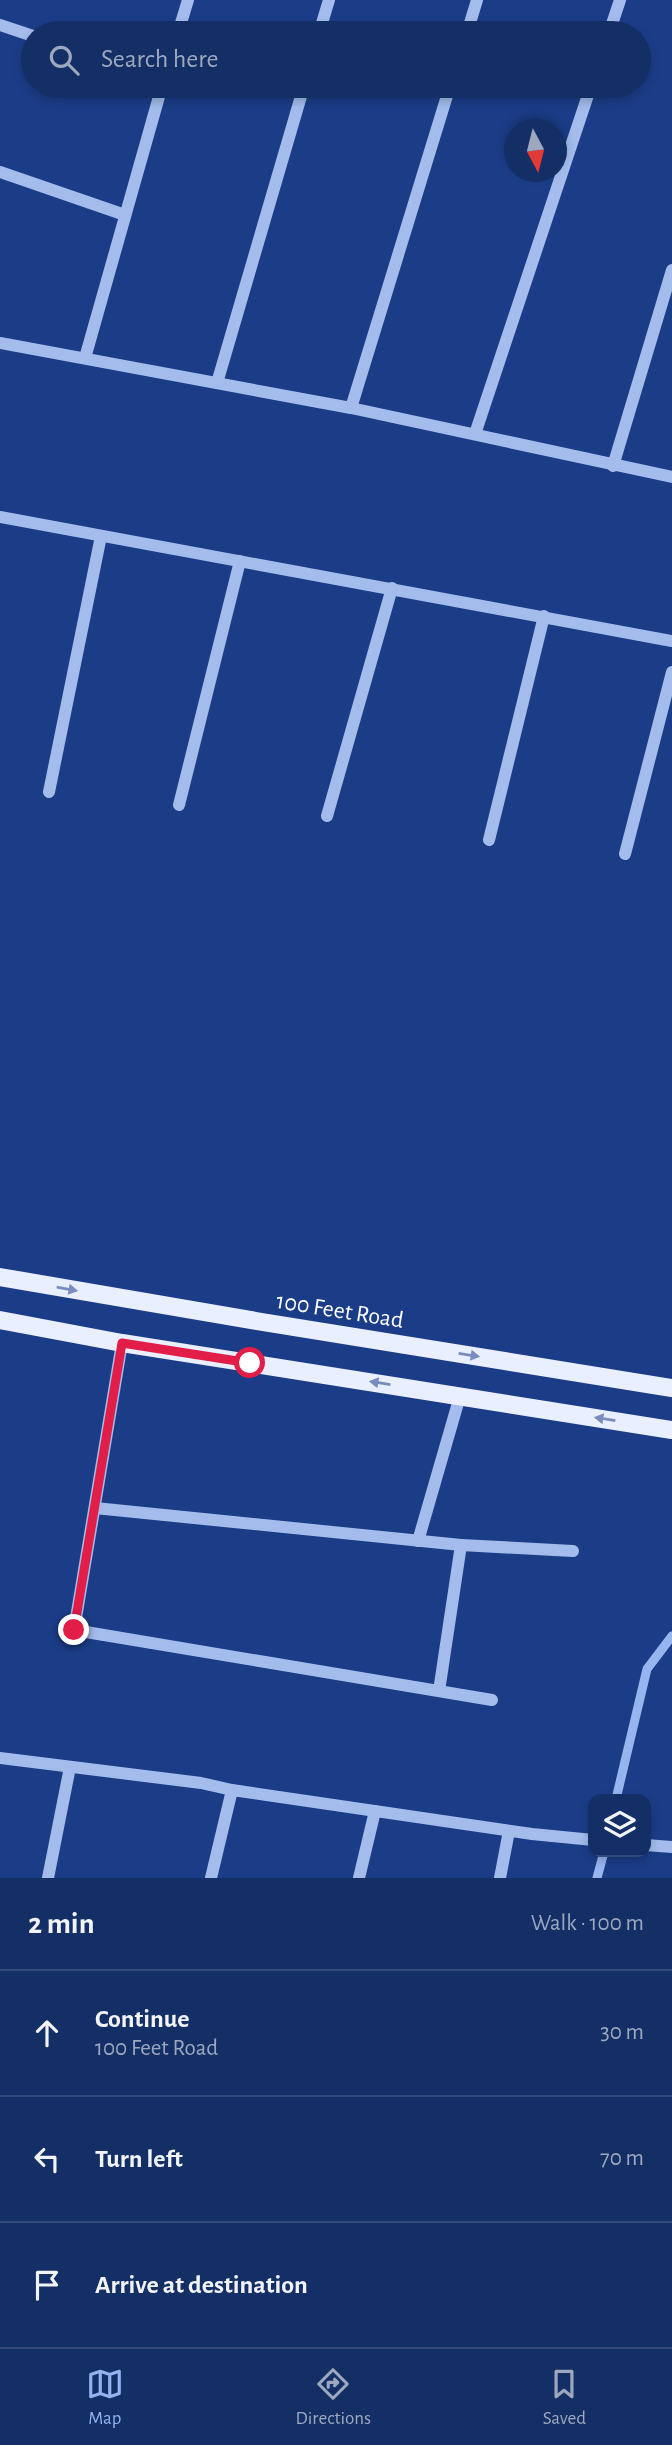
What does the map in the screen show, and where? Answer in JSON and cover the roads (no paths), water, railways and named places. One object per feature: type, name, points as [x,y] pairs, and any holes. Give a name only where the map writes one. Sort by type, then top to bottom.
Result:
[{"type":"main road","name":"100 Feet Road","points":[[0,1277],[270,1324],[672,1388]]},
{"type":"main road","points":[[0,1320],[122,1343],[672,1430]]},
{"type":"street","points":[[182,21],[188,0]]},
{"type":"street","points":[[323,21],[329,0]]},
{"type":"street","points":[[471,21],[477,0]]},
{"type":"street","points":[[613,21],[620,0]]},
{"type":"street","points":[[0,25],[21,32]]},
{"type":"street","points":[[85,358],[159,98]]},
{"type":"street","points":[[217,383],[300,98]]},
{"type":"street","points":[[351,408],[446,98]]},
{"type":"street","points":[[475,434],[588,98]]},
{"type":"street","points":[[0,173],[125,215]]},
{"type":"street","points":[[613,466],[672,270]]},
{"type":"street","points":[[0,343],[351,408],[672,477]]},
{"type":"street","points":[[0,517],[672,641]]},
{"type":"street","points":[[49,792],[101,536]]},
{"type":"street","points":[[178,805],[240,561]]},
{"type":"street","points":[[327,816],[392,589]]},
{"type":"street","points":[[489,840],[544,616]]},
{"type":"street","points":[[625,854],[672,672]]},
{"type":"street","points":[[122,1343],[74,1630],[492,1700]]},
{"type":"street","points":[[418,1541],[460,1396]]},
{"type":"street","points":[[94,1508],[461,1545],[573,1551]]},
{"type":"street","points":[[439,1691],[461,1545]]},
{"type":"street","points":[[0,1758],[201,1783],[232,1790],[509,1831],[588,1839]]},
{"type":"street","points":[[48,1878],[69,1767]]},
{"type":"street","points":[[211,1878],[232,1790]]},
{"type":"street","points":[[359,1878],[375,1811]]},
{"type":"street","points":[[500,1878],[509,1831]]},
{"type":"street","points":[[651,1845],[672,1847]]},
{"type":"waterway","points":[[617,1794],[647,1669],[672,1636]]},
{"type":"waterway","points":[[597,1878],[603,1857]]}]
